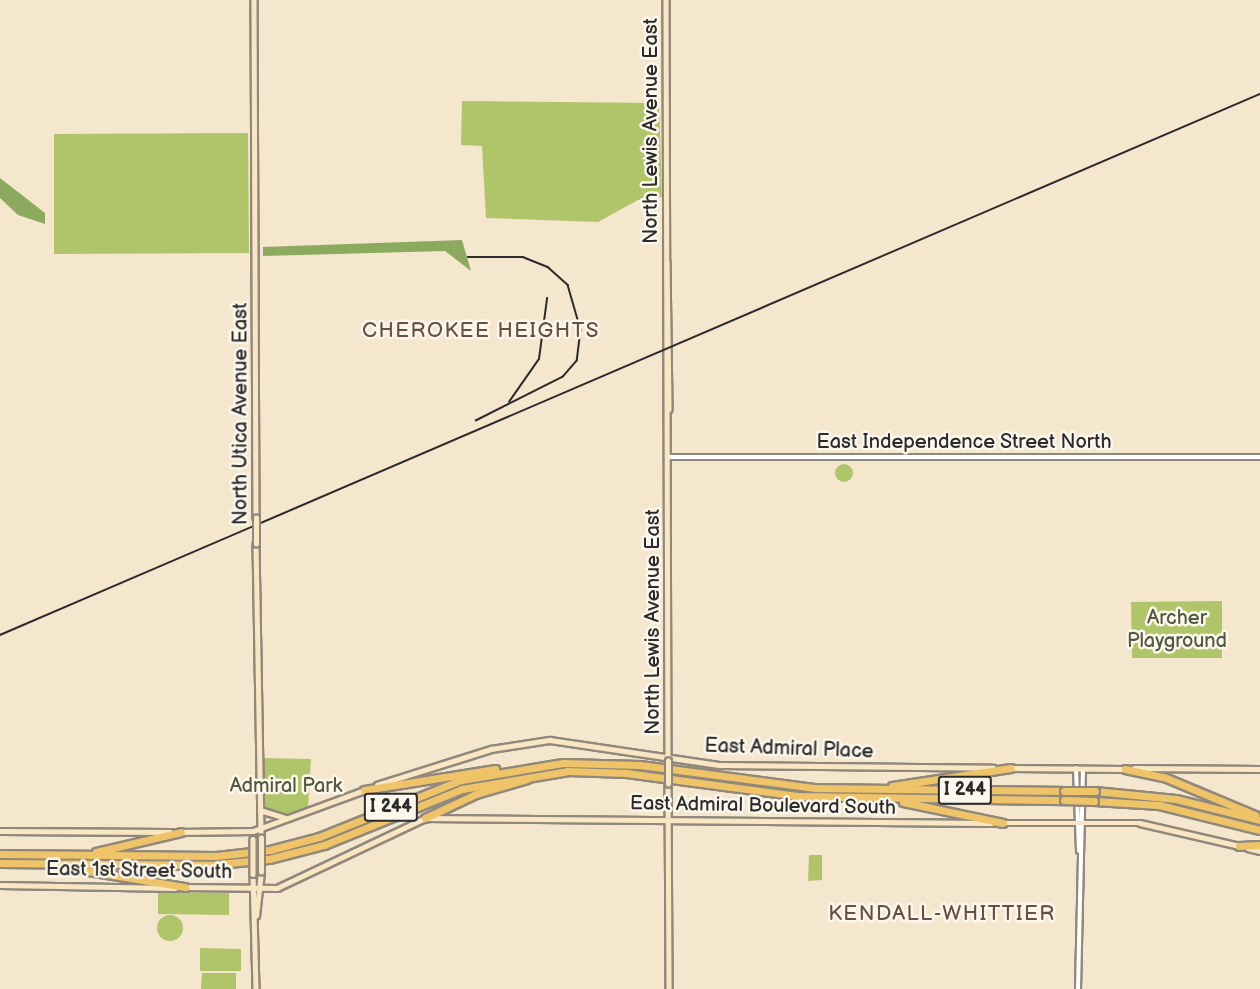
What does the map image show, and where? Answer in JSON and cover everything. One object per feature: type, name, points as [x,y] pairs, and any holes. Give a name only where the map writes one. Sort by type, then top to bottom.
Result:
[{"type":"highway","name":"I 244","points":[[0,854],[216,856],[277,848],[443,786],[513,768],[616,763],[766,784],[866,789],[1095,791],[1176,799],[1260,819]]},
{"type":"highway","points":[[364,790],[466,769],[513,768]]},
{"type":"highway","points":[[866,789],[1011,768]]},
{"type":"highway","points":[[1125,769],[1182,783],[1260,819]]},
{"type":"highway","points":[[425,818],[476,794],[553,772]]},
{"type":"highway","name":"I 244","points":[[0,863],[209,865],[269,860],[324,845],[462,789],[553,772],[626,772],[780,794],[1094,801],[1175,808],[1260,830]]},
{"type":"highway","points":[[883,798],[1003,823]]},
{"type":"highway","points":[[83,855],[181,832]]},
{"type":"highway","points":[[1239,846],[1260,845]]},
{"type":"highway","points":[[50,864],[185,887]]},
{"type":"main road","name":"North Utica Avenue East","points":[[254,0],[256,544],[261,828],[261,888],[256,916]]},
{"type":"main road","name":"North Lewis Avenue East","points":[[666,0],[669,989]]},
{"type":"main road","name":"East Admiral Place","points":[[261,828],[364,790],[528,741],[580,741],[668,759],[729,766],[1258,769]]},
{"type":"main road","points":[[260,810],[288,818]]},
{"type":"main road","name":"East Admiral Boulevard South","points":[[278,888],[425,818],[1151,824],[1260,851]]},
{"type":"main road","points":[[0,831],[181,832],[253,831],[261,828]]},
{"type":"main road","points":[[253,831],[256,989]]},
{"type":"main road","name":"East 1st Street South","points":[[0,885],[278,888]]},
{"type":"street","name":"East Independence Street North","points":[[668,457],[1260,457]]},
{"type":"street","points":[[1076,768],[1076,824],[1080,855]]},
{"type":"street","points":[[1078,989],[1083,769]]},
{"type":"green space","points":[[462,101],[659,103],[662,197],[638,200],[598,222],[486,218],[482,146],[461,145]]},
{"type":"green space","points":[[248,133],[249,253],[54,254],[54,134]]},
{"type":"green space","points":[[0,178],[45,213],[45,224],[18,215],[0,198]]},
{"type":"green space","points":[[462,240],[471,271],[445,251],[263,256],[263,247]]},
{"type":"green space","points":[[844,464],[850,467],[853,473],[850,479],[844,482],[838,479],[835,473],[838,467]]},
{"type":"green space","name":"Archer Playground","points":[[1222,601],[1222,658],[1132,658],[1131,602]]},
{"type":"green space","name":"Admiral Park","points":[[261,758],[311,759],[308,808],[288,814],[263,808]]},
{"type":"green space","points":[[809,855],[822,855],[822,880],[808,881]]},
{"type":"green space","points":[[158,892],[229,893],[229,915],[158,914]]},
{"type":"green space","points":[[170,915],[179,919],[183,928],[179,937],[170,941],[161,937],[157,928],[161,919]]},
{"type":"green space","points":[[200,948],[241,949],[241,971],[200,971]]},
{"type":"green space","points":[[202,973],[236,973],[236,989],[201,989]]},
{"type":"railway","points":[[0,635],[1260,94]]},
{"type":"railway","points":[[468,257],[523,257],[548,267],[568,285],[581,330],[577,361],[563,377],[476,421]]},
{"type":"railway","points":[[509,402],[539,359],[547,299]]},
{"type":"district","name":"CHEROKEE HEIGHTS","points":[[481,331]]},
{"type":"district","name":"KENDALL-WHITTIER","points":[[942,914]]}]
